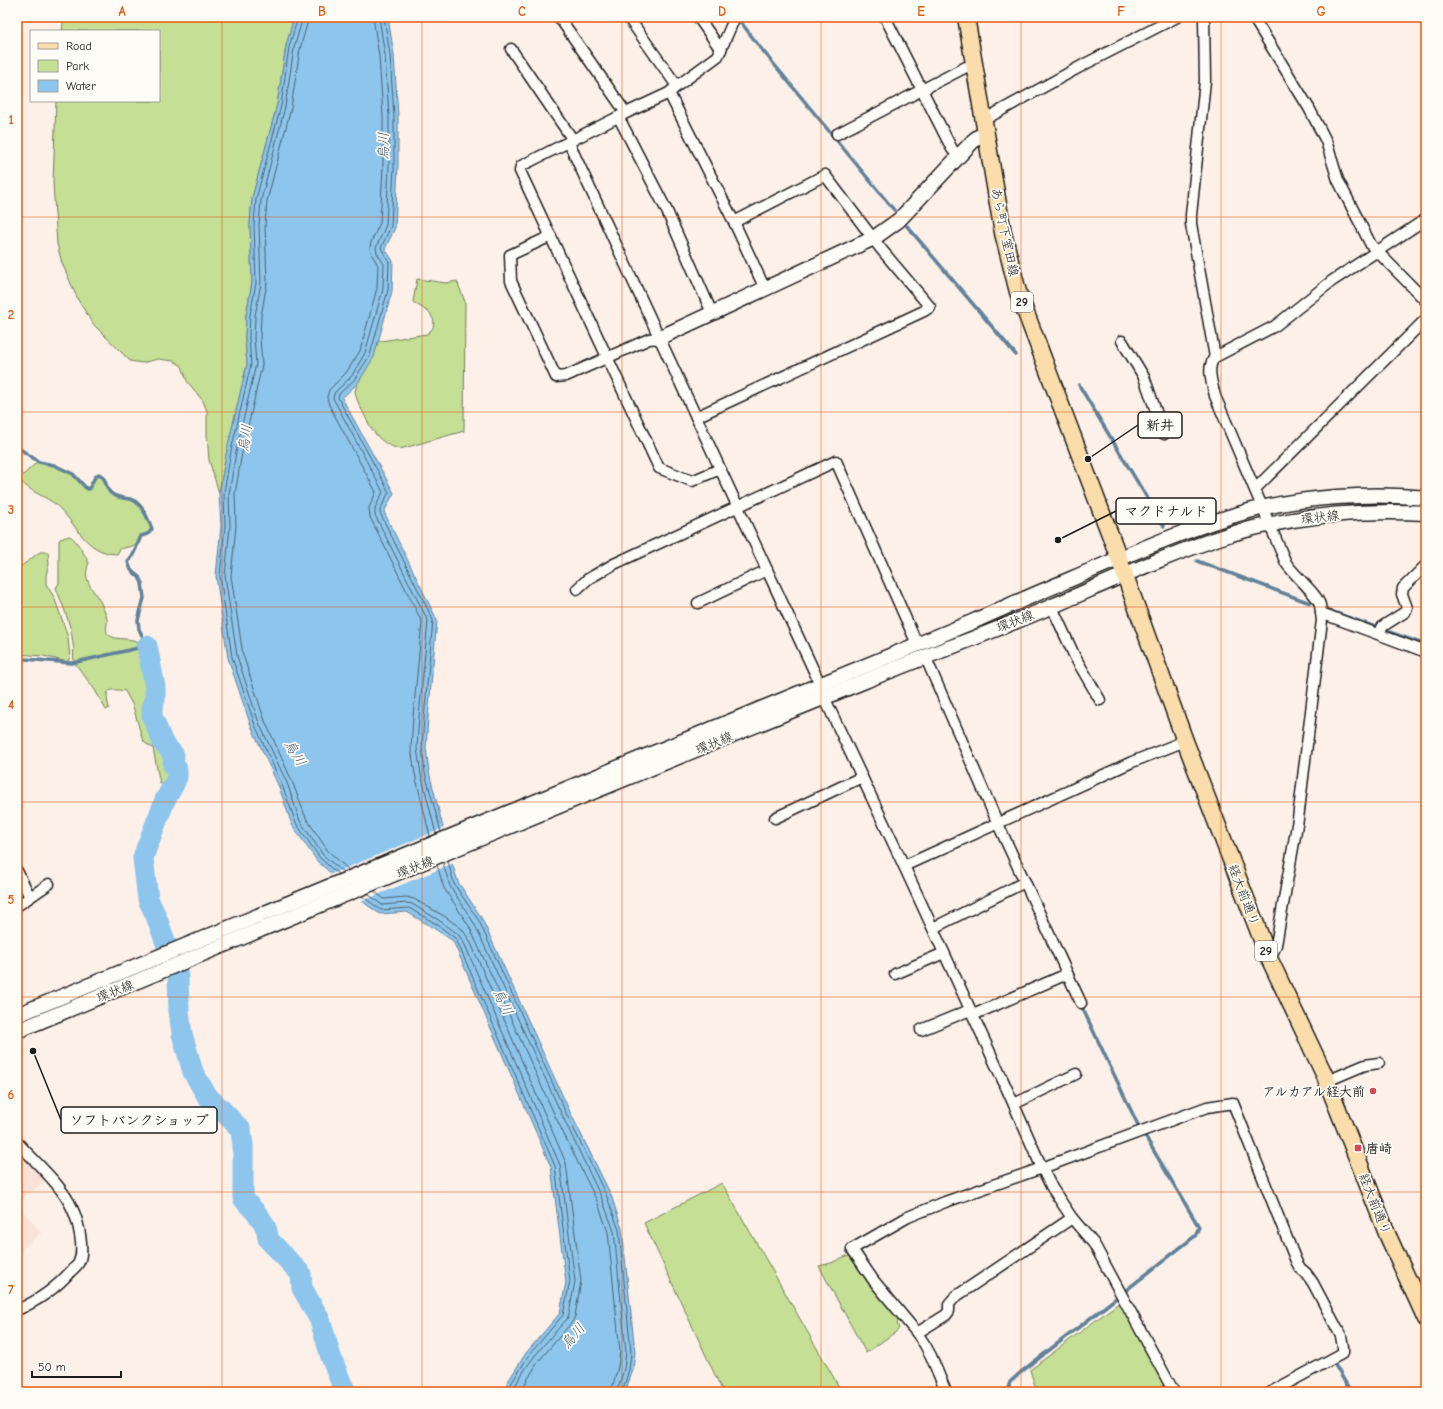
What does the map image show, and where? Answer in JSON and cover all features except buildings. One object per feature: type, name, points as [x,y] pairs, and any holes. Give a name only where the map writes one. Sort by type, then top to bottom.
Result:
[{"type":"main road","name":"あら町下室田線","points":[[966,17],[982,119],[1003,233],[1018,292],[1125,575]]},
{"type":"main road","name":"経大前通り","points":[[1125,575],[1184,740],[1269,958],[1327,1081],[1388,1236],[1426,1319]]},
{"type":"street","points":[[559,17],[623,115],[712,313]]},
{"type":"street","points":[[628,17],[673,90],[765,289]]},
{"type":"street","points":[[698,17],[721,50]]},
{"type":"street","points":[[720,469],[692,481],[659,468],[609,358],[520,171],[521,166],[673,90],[718,56],[736,17]]},
{"type":"street","points":[[884,17],[952,149],[959,157]]},
{"type":"street","points":[[982,119],[990,117],[1088,63],[1177,17]]},
{"type":"street","points":[[1204,17],[1205,81],[1191,224],[1215,356]]},
{"type":"street","points":[[1253,17],[1309,108],[1326,141],[1338,180],[1371,245],[1376,252],[1426,301]]},
{"type":"street","points":[[511,49],[571,141],[659,338],[933,928],[1042,1168],[1052,1188],[1072,1218],[1094,1244],[1174,1392]]},
{"type":"street","points":[[837,134],[966,67],[974,65]]},
{"type":"street","points":[[551,236],[510,256],[511,281],[556,377],[566,376],[649,339],[659,338],[874,238],[899,220],[974,140],[978,137],[985,136]]},
{"type":"street","points":[[696,417],[924,312],[930,307],[824,175],[734,222]]},
{"type":"street","points":[[1269,958],[1276,944],[1298,818],[1320,635],[1321,613],[1320,604],[1316,596],[1286,564],[1256,489],[1225,422],[1215,396],[1210,368],[1215,356],[1275,326],[1332,281],[1426,219]]},
{"type":"street","points":[[1256,489],[1426,319]]},
{"type":"street","points":[[1122,341],[1144,377],[1164,434]]},
{"type":"street","points":[[577,589],[588,578],[614,564],[836,461],[918,644]]},
{"type":"street","name":"環状線","points":[[17,1031],[581,798],[822,691],[918,644],[1119,558],[1192,530],[1263,508],[1320,499],[1349,497],[1426,498]]},
{"type":"street","name":"環状線","points":[[17,1015],[575,785],[822,691],[925,656],[1052,607],[1125,575],[1219,538],[1270,525],[1322,515],[1381,512],[1426,513]]},
{"type":"street","points":[[1379,634],[1383,626],[1405,612],[1407,608],[1402,594],[1403,588],[1426,565]]},
{"type":"street","points":[[698,603],[767,570]]},
{"type":"street","points":[[1052,607],[1075,657],[1100,700]]},
{"type":"street","points":[[1321,613],[1426,652]]},
{"type":"street","points":[[925,656],[998,824],[1081,1003]]},
{"type":"street","points":[[904,866],[1132,762],[1184,740]]},
{"type":"street","points":[[775,818],[862,777]]},
{"type":"street","points":[[17,871],[30,897]]},
{"type":"street","points":[[933,928],[1025,882]]},
{"type":"street","points":[[17,906],[49,884]]},
{"type":"street","points":[[895,974],[944,953]]},
{"type":"street","points":[[920,1030],[971,1013],[1068,974]]},
{"type":"street","points":[[1327,1081],[1365,1065],[1379,1063]]},
{"type":"street","points":[[1014,1104],[1076,1074]]},
{"type":"street","points":[[946,1392],[931,1356],[917,1333],[874,1281],[852,1249],[908,1217],[967,1194],[1207,1107],[1233,1102],[1296,1261],[1313,1283],[1341,1336],[1343,1347],[1343,1353],[1271,1392]]},
{"type":"street","points":[[17,1142],[53,1181],[72,1208],[81,1239],[81,1255],[79,1263],[64,1280],[47,1294],[31,1304],[17,1310]]},
{"type":"street","points":[[917,1333],[946,1315],[949,1311],[949,1304],[956,1297],[1072,1218]]},
{"type":"shaded area","points":[[21,1153],[46,1180],[17,1202],[17,1156]]},
{"type":"shaded area","points":[[17,1204],[41,1233],[17,1253]]},
{"type":"green space","points":[[64,17],[294,17],[286,46],[277,105],[252,198],[250,224],[252,283],[246,315],[245,338],[247,364],[227,450],[219,493],[209,460],[207,411],[203,401],[187,381],[182,366],[174,361],[158,359],[142,363],[130,361],[94,325],[78,300],[62,263],[57,244],[53,183],[56,102],[160,102],[160,30],[62,30]]},
{"type":"green space","points":[[417,279],[446,283],[457,281],[465,302],[464,431],[400,449],[386,444],[369,425],[359,404],[355,391],[370,346],[374,342],[427,334],[433,328],[434,321],[430,313],[413,302]]},
{"type":"green space","points":[[37,462],[55,465],[65,469],[73,474],[84,486],[89,489],[95,477],[99,474],[104,478],[108,489],[112,494],[130,499],[141,507],[152,529],[150,532],[141,536],[136,545],[120,549],[117,554],[96,548],[82,536],[55,504],[28,488],[21,481],[21,477]]},
{"type":"green space","points":[[69,536],[72,537],[89,563],[87,570],[88,582],[101,602],[106,616],[108,634],[114,638],[135,640],[147,646],[155,687],[155,699],[152,708],[152,716],[163,743],[174,755],[173,765],[177,769],[177,777],[174,784],[160,784],[153,748],[145,743],[142,738],[133,706],[125,691],[111,690],[108,692],[107,697],[109,708],[106,710],[95,690],[74,662],[70,629],[56,588],[59,583],[59,541],[60,539]]},
{"type":"green space","points":[[40,552],[48,552],[49,564],[46,575],[46,584],[54,597],[68,638],[70,658],[67,662],[44,656],[17,654],[17,567],[20,567]]},
{"type":"green space","points":[[722,1183],[842,1392],[723,1392],[644,1223]]},
{"type":"green space","points":[[846,1256],[854,1257],[874,1289],[900,1319],[897,1323],[899,1328],[897,1331],[866,1353],[819,1266],[831,1263]]},
{"type":"green space","points":[[1120,1302],[1168,1392],[1037,1392],[1030,1370]]},
{"type":"water","name":"烏川","points":[[294,17],[388,17],[394,55],[398,116],[398,167],[395,228],[385,249],[393,261],[392,291],[374,357],[358,383],[342,398],[394,493],[384,512],[437,620],[426,748],[429,772],[458,882],[482,919],[570,1112],[611,1195],[622,1229],[635,1352],[633,1370],[625,1392],[504,1392],[507,1383],[526,1353],[560,1313],[566,1282],[551,1167],[453,941],[407,912],[380,914],[367,905],[317,861],[292,825],[279,787],[251,726],[228,658],[216,576],[221,526],[219,493],[227,450],[247,364],[245,338],[246,315],[252,283],[250,224],[252,198],[277,105],[286,46]]},
{"type":"pier","points":[[446,827],[454,863],[360,902],[329,875]]},
{"type":"waterway","points":[[737,17],[759,46],[894,210]]},
{"type":"waterway","points":[[907,226],[1016,355]]},
{"type":"waterway","points":[[1079,385],[1164,526]]},
{"type":"waterway","points":[[17,447],[39,462],[54,465],[73,474],[86,488],[89,489],[95,477],[99,474],[104,478],[108,489],[112,494],[130,499],[141,507],[152,529],[148,534],[141,536],[134,553],[128,562],[131,570],[139,577],[142,583],[144,598],[138,620],[139,629],[147,646],[72,663],[25,659],[17,655]]},
{"type":"waterway","points":[[1197,561],[1310,603]]},
{"type":"waterway","points":[[1333,612],[1426,645]]},
{"type":"waterway","points":[[147,646],[155,687],[155,699],[152,708],[152,716],[163,743],[174,755],[173,765],[177,769],[177,777],[165,800],[143,858],[148,899],[156,916],[178,976],[179,1011],[182,1034],[193,1072],[207,1096],[241,1130],[243,1145],[243,1198],[263,1222],[266,1227],[268,1239],[301,1274],[302,1288],[320,1320],[331,1357],[346,1392]]},
{"type":"waterway","points":[[1082,1007],[1138,1125],[1199,1227],[1195,1236],[1125,1291]]},
{"type":"waterway","points":[[1007,1392],[1010,1382],[1021,1372],[1115,1299]]},
{"type":"waterway","points":[[1335,1365],[1351,1392]]},
{"type":"place","name":"新井","points":[[1088,459]]},
{"type":"place","name":"マクドナルド","points":[[1058,540]]},
{"type":"place","name":"ソフトバンクショップ","points":[[33,1051]]},
{"type":"place","name":"アルカアル経大前","points":[[1373,1091]]},
{"type":"place","name":"唐崎","points":[[1358,1148]]}]
